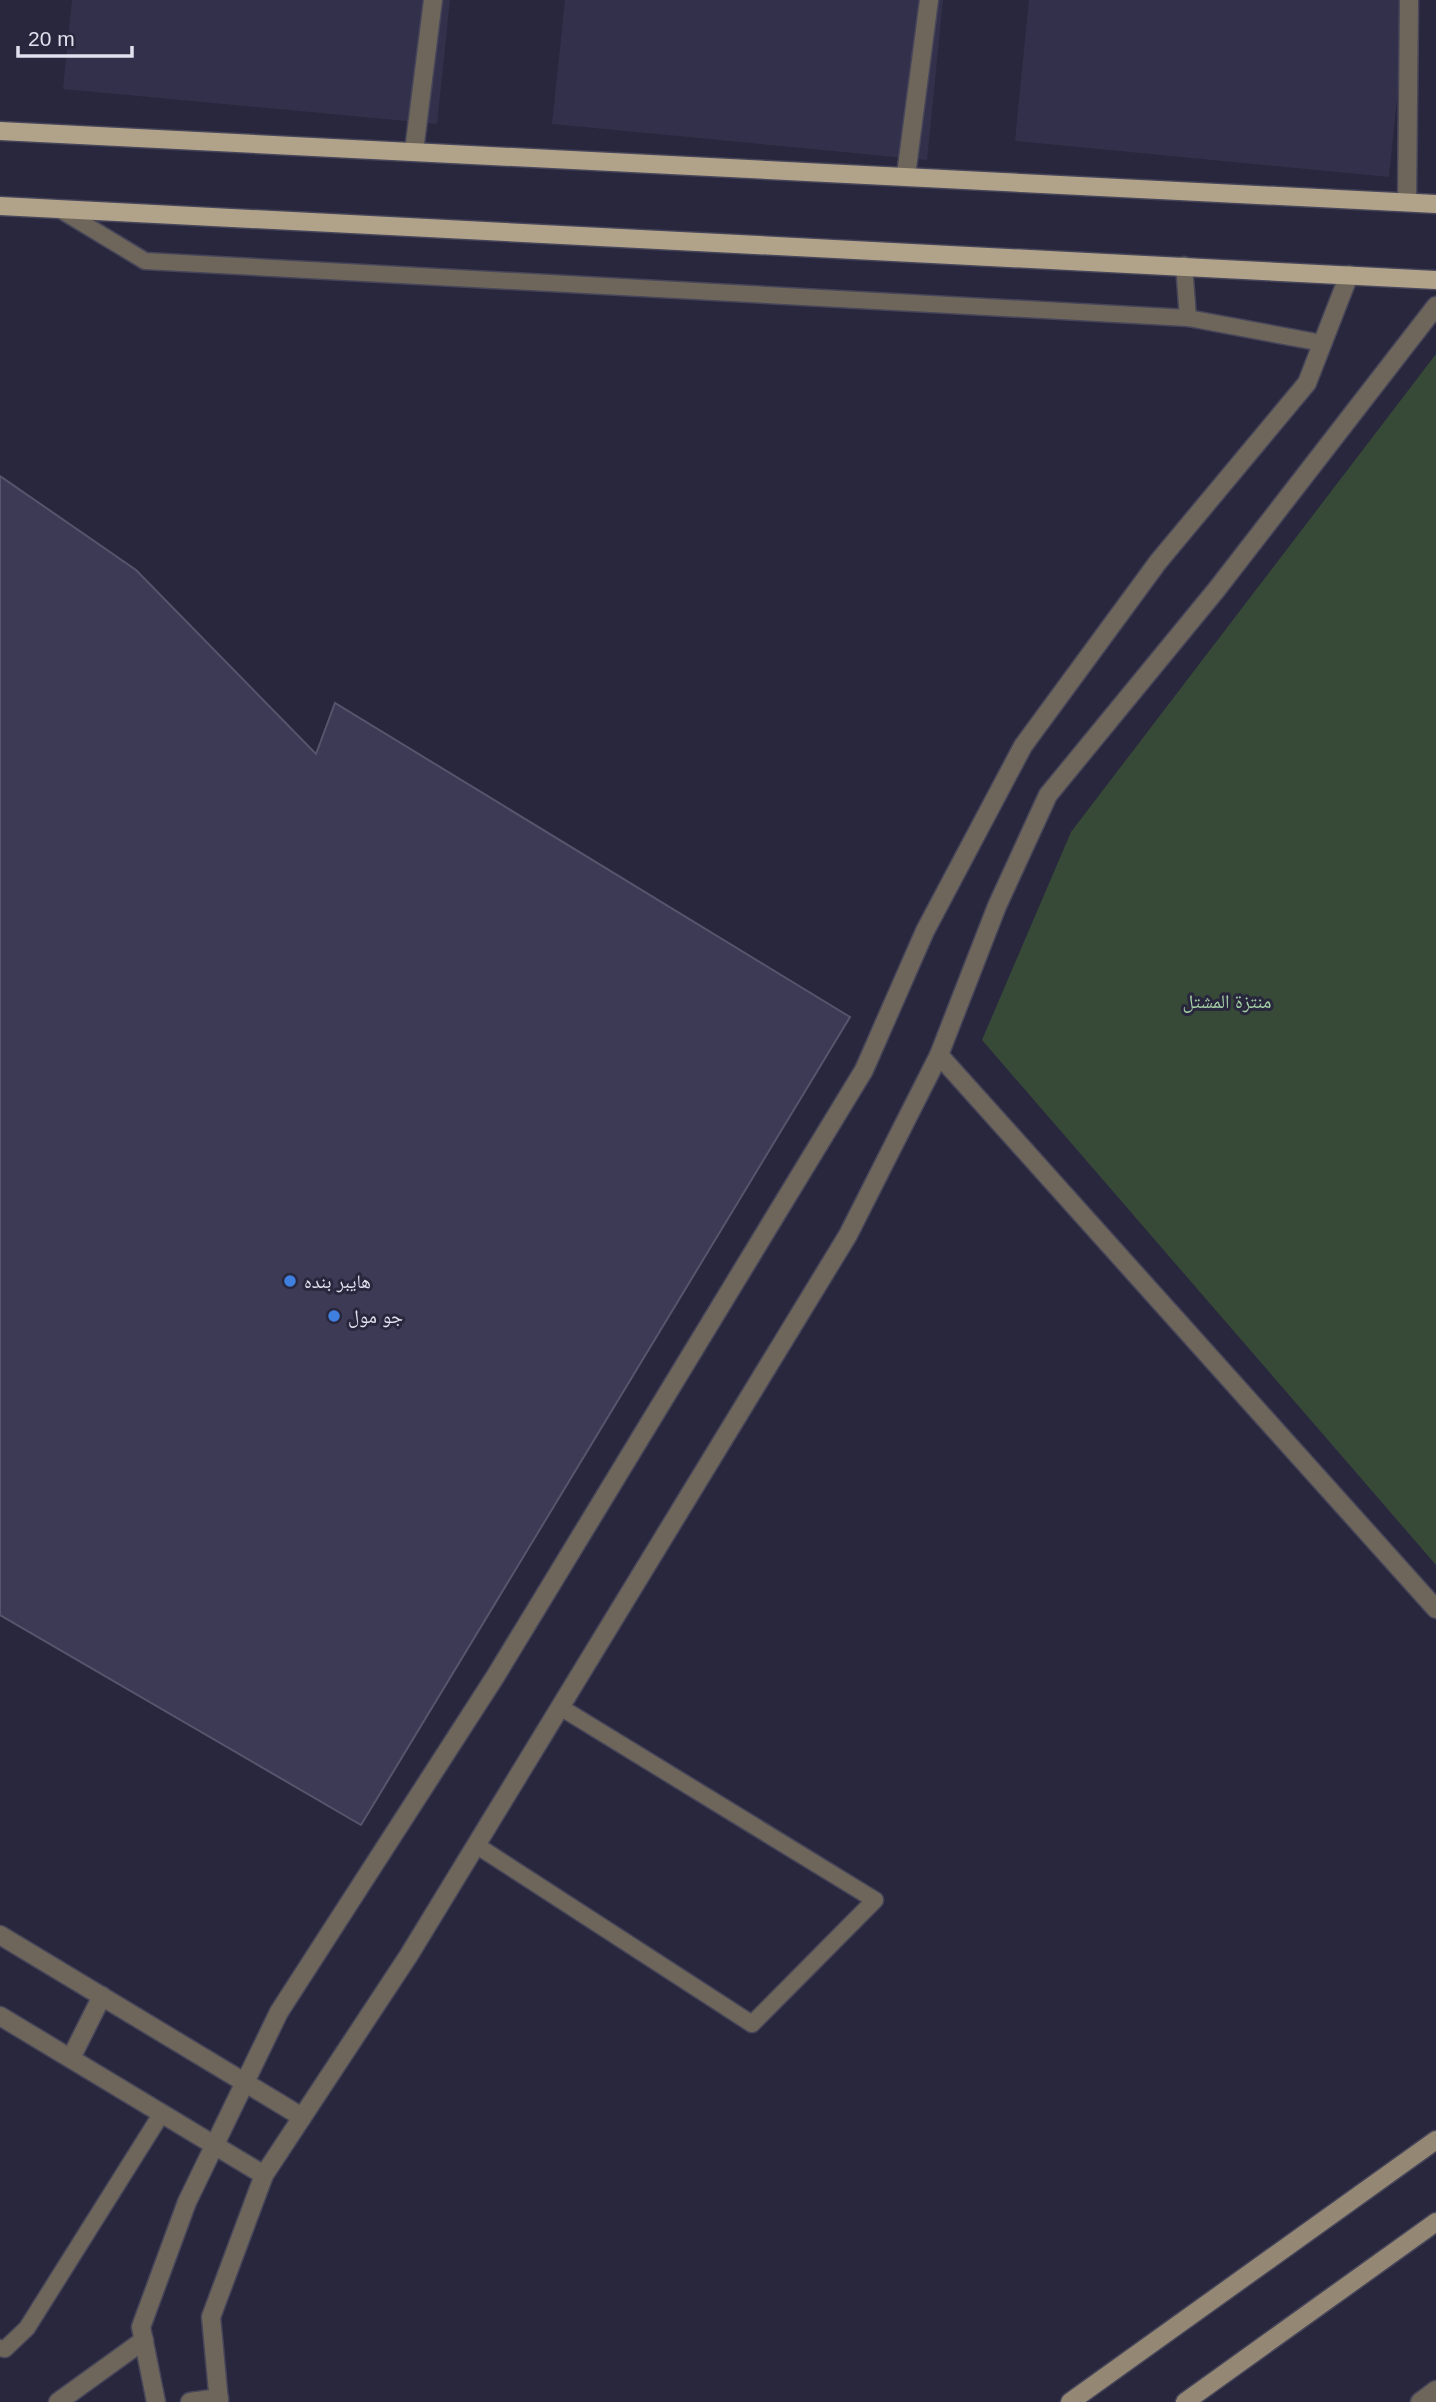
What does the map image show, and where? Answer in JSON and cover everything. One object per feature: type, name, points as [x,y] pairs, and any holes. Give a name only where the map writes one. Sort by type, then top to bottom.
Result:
[{"type":"main road","points":[[0,131],[1436,204]]},
{"type":"main road","points":[[0,206],[1436,280]]},
{"type":"main road","points":[[1070,2402],[1436,2140]]},
{"type":"main road","points":[[1185,2402],[1436,2222]]},
{"type":"street","points":[[414,151],[433,0]]},
{"type":"street","points":[[905,175],[929,0]]},
{"type":"street","points":[[1407,202],[1409,0]]},
{"type":"street","points":[[156,2402],[141,2327],[187,2202],[279,2012],[495,1677],[717,1307],[864,1070],[925,931],[1023,746],[1157,562],[1307,383],[1349,275]]},
{"type":"street","points":[[190,2402],[219,2400],[211,2317],[264,2175],[476,1845],[848,1235],[939,1055],[997,906],[1048,795],[1217,589],[1436,306]]},
{"type":"street","points":[[939,1055],[1436,1609]]},
{"type":"street","points":[[0,1935],[302,2117]]},
{"type":"street","points":[[71,2058],[102,1996]]},
{"type":"street","points":[[0,2016],[264,2175]]},
{"type":"street","points":[[58,2402],[144,2340]]},
{"type":"street","points":[[1420,2402],[1436,2390]]},
{"type":"lane","points":[[59,209],[145,261],[1188,318],[1322,343]]},
{"type":"lane","points":[[1184,265],[1188,318]]},
{"type":"lane","points":[[476,1845],[752,2024],[875,1900],[560,1707]]},
{"type":"lane","points":[[0,2348],[5,2349],[27,2328],[162,2113]]},
{"type":"shaded area","points":[[72,0],[450,0],[437,124],[63,89]]},
{"type":"shaded area","points":[[565,0],[943,0],[927,160],[552,124]]},
{"type":"shaded area","points":[[1029,0],[1407,0],[1389,177],[1015,141]]},
{"type":"green space","name":"منتزة المشتل","points":[[1436,354],[1436,1565],[982,1040],[1071,832]]},
{"type":"building","name":"جو مول","points":[[0,476],[136,570],[316,754],[335,703],[850,1017],[361,1825],[0,1615]]},
{"type":"place","name":"هايبر بنده","points":[[290,1281]]},
{"type":"place","name":"جو مول","points":[[334,1316]]}]
